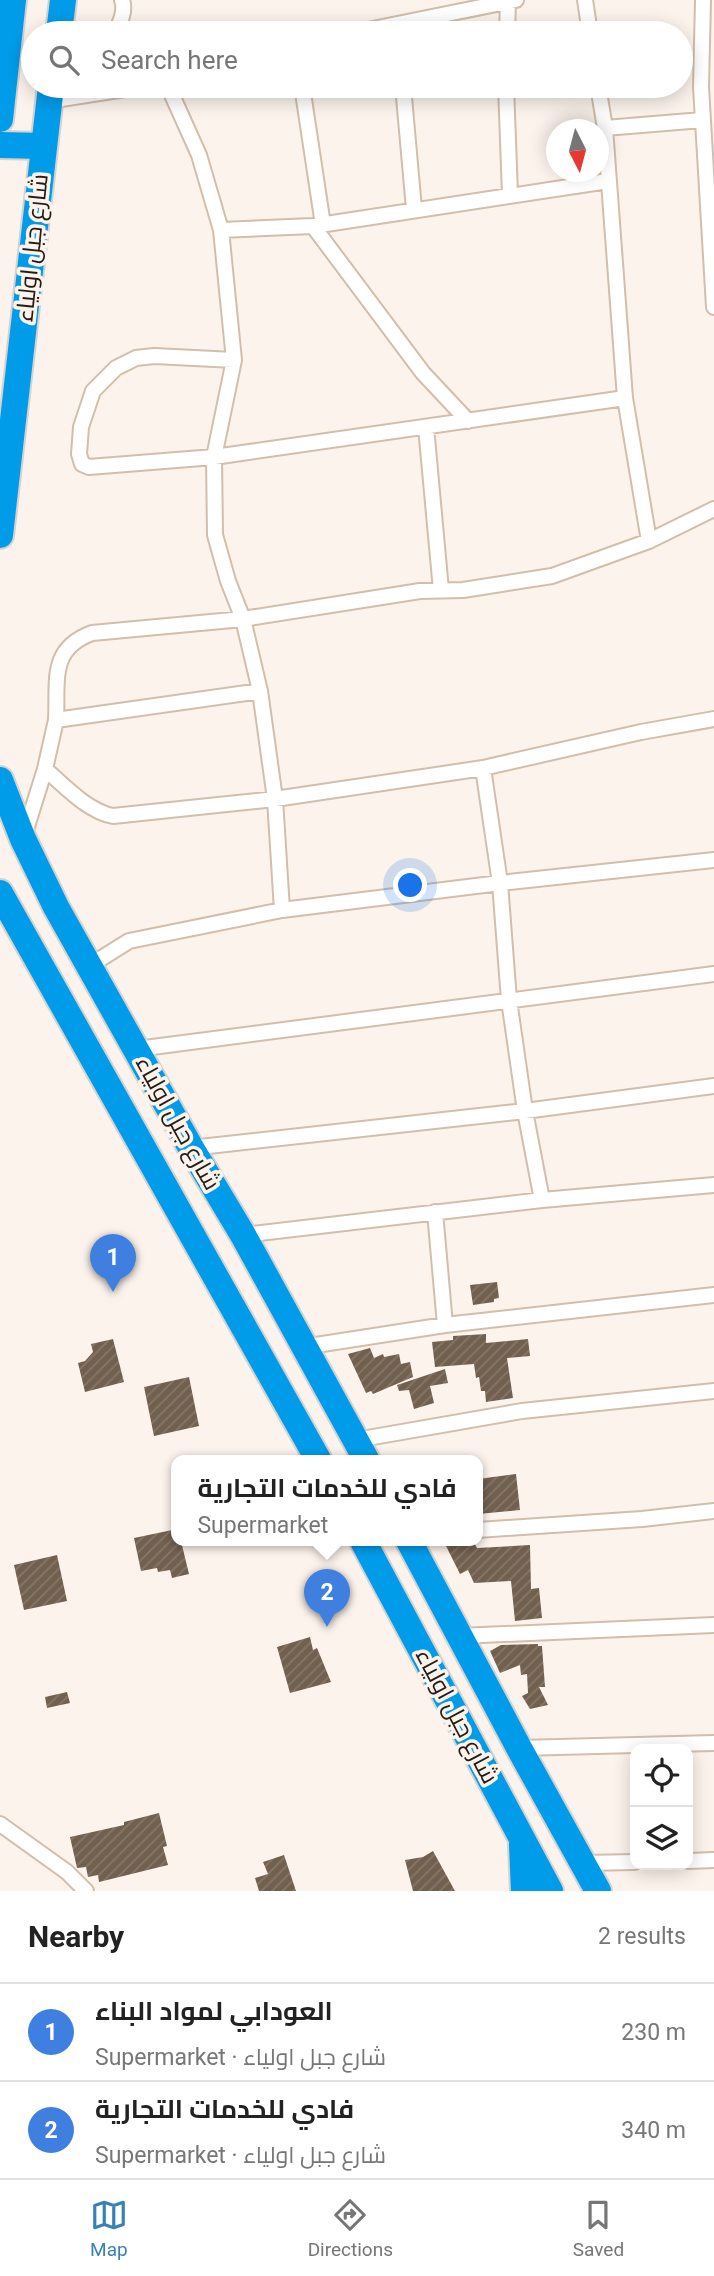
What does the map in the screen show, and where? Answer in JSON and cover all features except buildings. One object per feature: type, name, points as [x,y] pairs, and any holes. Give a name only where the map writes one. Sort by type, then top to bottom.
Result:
[{"type":"highway","points":[[0,119],[2,76],[13,0]]},
{"type":"highway","points":[[60,21],[63,0]]},
{"type":"highway","name":"شارع جبل اولياء","points":[[0,535],[43,146],[54,98]]},
{"type":"highway","points":[[0,145],[43,146]]},
{"type":"highway","name":"شارع جبل اولياء","points":[[0,780],[23,839],[56,907],[243,1235],[361,1450]]},
{"type":"highway","name":"شارع جبل اولياء","points":[[0,893],[316,1455]]},
{"type":"highway","name":"شارع جبل اولياء","points":[[366,1546],[550,1891]]},
{"type":"highway","name":"شارع جبل اولياء","points":[[412,1546],[598,1891]]},
{"type":"highway","points":[[522,1836],[524,1891]]},
{"type":"street","points":[[121,21],[124,5],[122,0]]},
{"type":"street","points":[[585,0],[588,21]]},
{"type":"street","points":[[703,0],[707,86],[702,120],[710,193],[714,307]]},
{"type":"street","points":[[423,21],[486,3],[512,1],[509,21]]},
{"type":"street","points":[[173,98],[199,155],[221,230],[234,360],[214,457],[215,535],[228,581],[243,619],[260,691],[275,799],[282,910]]},
{"type":"street","points":[[303,98],[318,225],[423,373],[468,421]]},
{"type":"street","points":[[404,98],[414,209]]},
{"type":"street","points":[[506,98],[510,195]]},
{"type":"street","points":[[600,98],[604,119]]},
{"type":"street","points":[[609,128],[702,120]]},
{"type":"street","points":[[221,230],[318,225],[601,182]]},
{"type":"street","points":[[608,182],[625,398],[649,541]]},
{"type":"street","points":[[234,360],[154,356],[136,358],[116,368],[93,391],[81,427],[79,454],[82,464],[89,467],[214,457],[625,398]]},
{"type":"street","points":[[426,427],[441,590]]},
{"type":"street","points":[[23,839],[45,769],[56,720],[59,661],[65,648],[79,638],[92,633],[243,619],[419,590],[463,590],[552,576],[649,541],[714,509]]},
{"type":"street","points":[[56,720],[260,691]]},
{"type":"street","points":[[45,769],[90,806],[113,816],[275,799],[483,768],[641,732],[714,719]]},
{"type":"street","points":[[483,768],[499,883],[509,1000],[525,1111],[542,1200]]},
{"type":"street","points":[[89,966],[129,941],[282,910],[714,860]]},
{"type":"street","points":[[137,1049],[714,974]]},
{"type":"street","points":[[191,1148],[525,1111],[714,1086]]},
{"type":"street","points":[[243,1235],[542,1200],[714,1185]]},
{"type":"street","points":[[435,1212],[445,1325]]},
{"type":"street","points":[[303,1347],[445,1325],[714,1296]]},
{"type":"street","points":[[361,1450],[522,1411],[714,1391]]},
{"type":"street","points":[[483,1530],[642,1519],[714,1511]]},
{"type":"street","points":[[459,1636],[714,1625]]},
{"type":"street","points":[[519,1748],[714,1743]]},
{"type":"street","points":[[0,1824],[67,1872],[86,1891]]},
{"type":"street","points":[[693,1861],[714,1860]]},
{"type":"street","points":[[584,1863],[630,1862]]},
{"type":"place","name":"العودابي لمواد البناء","points":[[113,1292]]},
{"type":"place","name":"فادي للخدمات التجارية","points":[[327,1627]]}]
